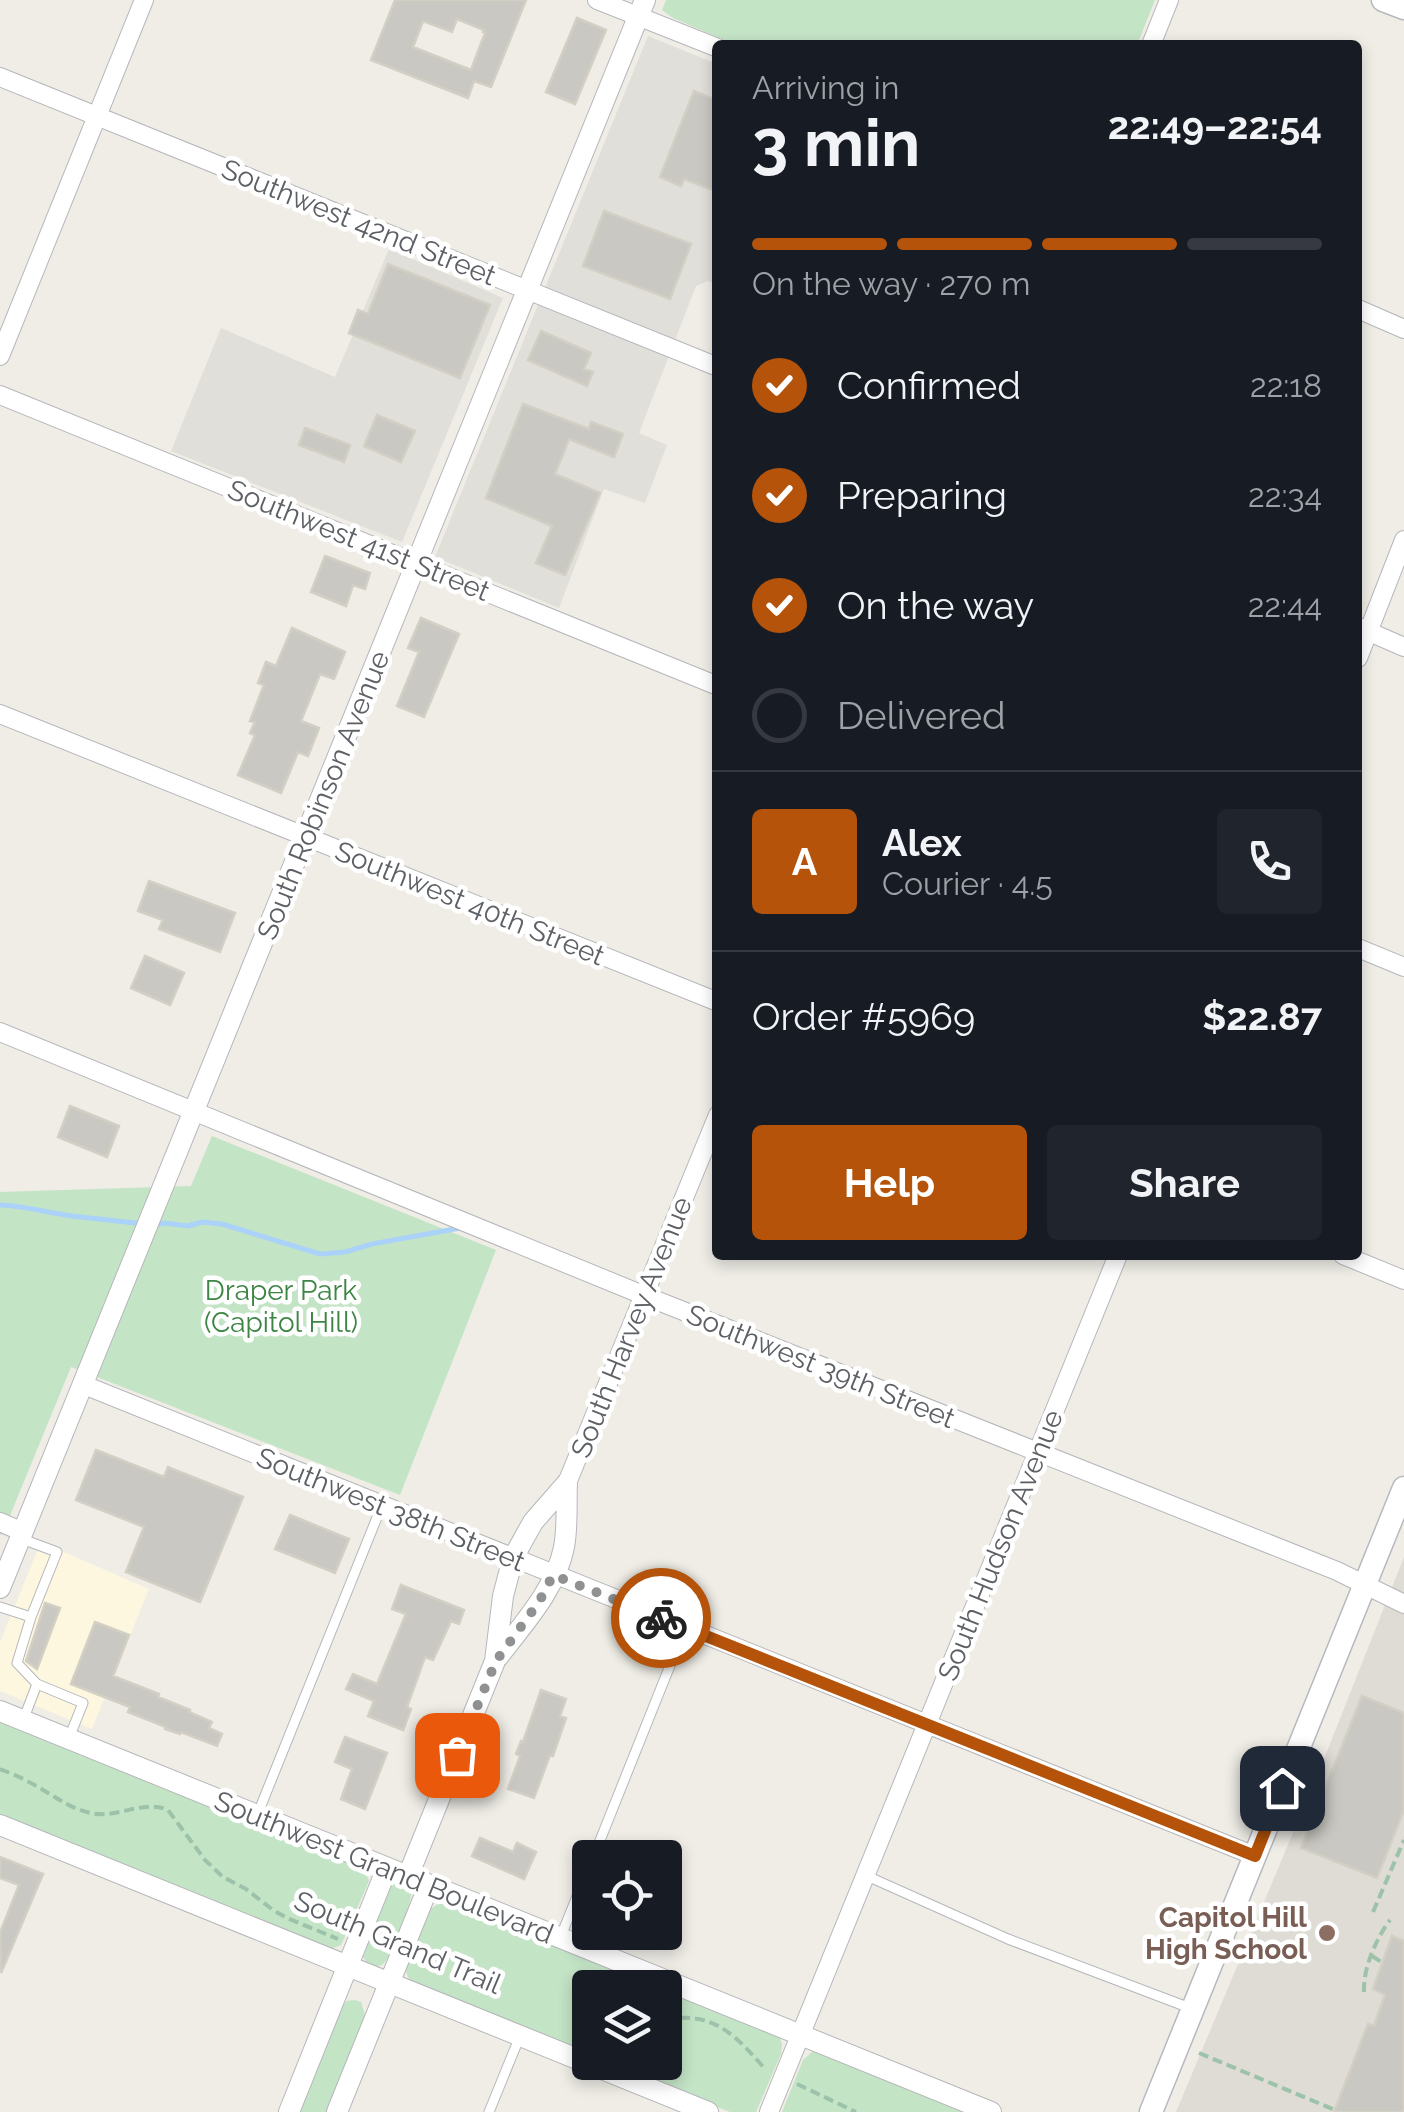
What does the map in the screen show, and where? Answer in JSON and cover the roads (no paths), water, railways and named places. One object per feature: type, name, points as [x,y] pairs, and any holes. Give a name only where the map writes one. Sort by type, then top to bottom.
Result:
[{"type":"main road","points":[[1383,0],[1404,8]]},
{"type":"main road","points":[[1151,2112],[1404,1488]]},
{"type":"street","points":[[0,356],[144,0]]},
{"type":"street","points":[[598,0],[642,8],[712,45]]},
{"type":"street","points":[[1152,40],[1169,0]]},
{"type":"street","name":"South Robinson Avenue","points":[[0,1588],[642,8]]},
{"type":"street","name":"Southwest 42nd Street","points":[[0,77],[712,365]]},
{"type":"street","points":[[1362,311],[1404,328]]},
{"type":"street","name":"Southwest 41st Street","points":[[0,394],[712,684]]},
{"type":"street","points":[[1404,540],[1363,629],[1404,647]]},
{"type":"street","name":"Southwest 40th Street","points":[[0,714],[712,1000]]},
{"type":"street","points":[[1362,950],[1404,968]]},
{"type":"street","name":"Southwest 39th Street","points":[[0,1032],[644,1295],[1337,1571],[1404,1604]]},
{"type":"street","name":"South Harvey Avenue","points":[[496,1661],[502,1596],[513,1558],[533,1522],[567,1483],[712,1130]]},
{"type":"street","name":"South Hudson Avenue","points":[[770,2112],[1116,1260]]},
{"type":"street","points":[[1355,1260],[1404,1280]]},
{"type":"street","name":"Southwest 38th Street","points":[[84,1385],[1255,1856]]},
{"type":"street","name":"South Harvey Avenue","points":[[408,1876],[496,1661],[539,1602],[553,1575],[564,1546],[567,1483]]},
{"type":"street","points":[[0,1522],[22,1535]]},
{"type":"street","name":"Southwest Grand Boulevard","points":[[0,1711],[991,2112]]},
{"type":"street","points":[[0,1825],[352,1956],[389,1983],[708,2112]]},
{"type":"street","points":[[289,2112],[388,1868]]},
{"type":"street","points":[[337,2112],[429,1885]]},
{"type":"lane","points":[[257,1815],[382,1506]]},
{"type":"lane","points":[[22,1535],[56,1552],[17,1663],[37,1684],[83,1703],[68,1739]]},
{"type":"lane","points":[[0,1606],[31,1617]]},
{"type":"lane","points":[[599,1840],[684,1628]]},
{"type":"lane","points":[[23,1720],[37,1684]]},
{"type":"lane","points":[[866,1875],[1008,1939],[1192,2009]]},
{"type":"lane","points":[[560,1938],[572,1908]]},
{"type":"lane","points":[[489,2112],[520,2036]]},
{"type":"waterway","points":[[0,1205],[144,1224]]},
{"type":"waterway","points":[[155,1225],[222,1224],[320,1254],[460,1228]]},
{"type":"place","name":"Capitol Hill High School","points":[[1327,1933]]},
{"type":"park label","name":"Draper Park (Capitol Hill)","points":[[281,1306]]}]
